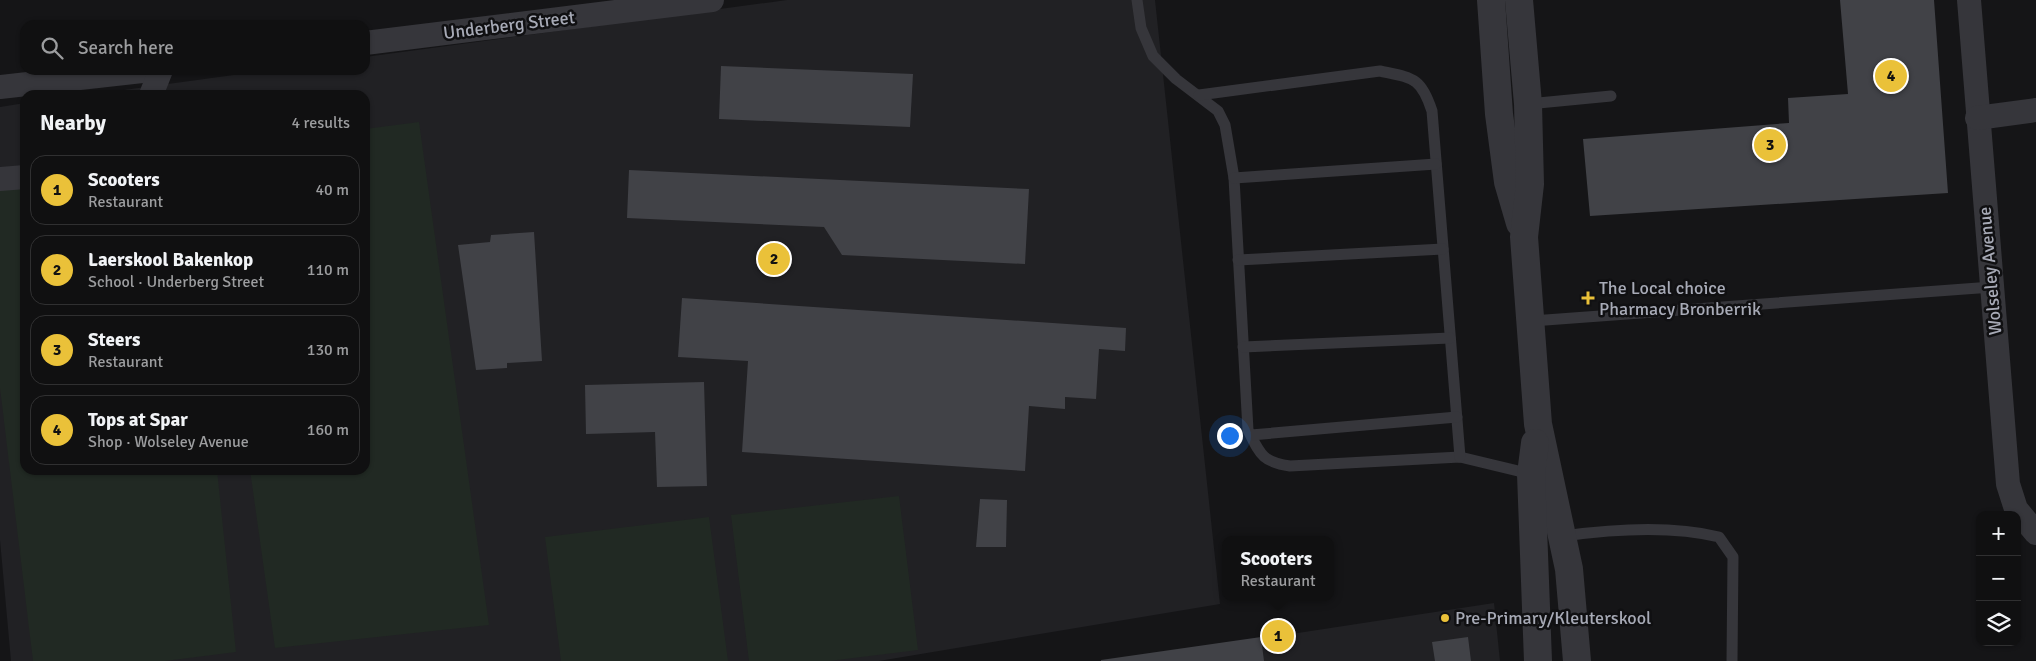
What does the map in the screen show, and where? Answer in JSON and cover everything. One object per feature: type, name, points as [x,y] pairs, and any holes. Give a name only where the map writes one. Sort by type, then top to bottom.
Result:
[{"type":"street","name":"Underberg Street","points":[[370,42],[712,0]]},
{"type":"street","points":[[1491,0],[1499,114],[1508,182],[1524,237],[1532,321],[1538,424],[1564,536],[1569,569],[1577,661]]},
{"type":"street","points":[[1519,0],[1528,104],[1530,184],[1524,237]]},
{"type":"street","name":"Wolseley Avenue","points":[[1969,0],[1999,399],[2008,484],[2016,509],[2029,527],[2036,532]]},
{"type":"street","points":[[0,88],[109,75]]},
{"type":"street","points":[[153,90],[159,75]]},
{"type":"street","points":[[1977,118],[2036,110]]},
{"type":"street","points":[[0,179],[20,177]]},
{"type":"street","points":[[1538,424],[1531,474],[1538,661]]},
{"type":"lane","points":[[1136,0],[1141,28],[1153,56],[1176,79],[1200,95],[1218,111],[1225,125],[1234,178],[1248,430],[1259,453],[1272,463],[1290,466],[1460,457],[1531,474]]},
{"type":"lane","points":[[1200,95],[1380,71],[1408,77],[1425,89],[1432,111],[1460,457]]},
{"type":"lane","points":[[1528,104],[1611,96]]},
{"type":"lane","points":[[1234,178],[1436,164]]},
{"type":"lane","points":[[1238,260],[1443,249]]},
{"type":"lane","points":[[1532,321],[1992,287]]},
{"type":"lane","points":[[1243,347],[1450,338]]},
{"type":"lane","points":[[1251,435],[1456,417]]},
{"type":"lane","points":[[1564,536],[1613,531],[1696,532],[1719,537],[1732,557],[1732,661]]},
{"type":"shaded area","points":[[787,0],[1155,0],[1220,604],[879,661],[11,661],[0,540],[0,107],[20,104],[20,475],[370,475],[370,90],[124,90],[234,75],[370,75],[370,56]]},
{"type":"shaded area","points":[[419,122],[489,625],[275,648],[251,475],[370,475],[370,128]]},
{"type":"shaded area","points":[[20,167],[20,475],[218,475],[236,652],[165,661],[33,661],[0,388],[0,169]]},
{"type":"shaded area","points":[[899,496],[918,650],[829,661],[749,661],[731,515]]},
{"type":"shaded area","points":[[709,517],[728,661],[561,661],[545,537]]},
{"type":"shaded area","name":"Pre-Primary/Kleuterskool","points":[[1494,603],[1500,661],[1114,661]]},
{"type":"building","points":[[1840,0],[1934,0],[1948,193],[1590,216],[1583,139],[1789,123],[1788,98],[1848,94]]},
{"type":"building","points":[[721,66],[913,74],[910,127],[719,119]]},
{"type":"building","points":[[629,170],[1029,189],[1025,264],[842,255],[824,227],[627,218]]},
{"type":"building","points":[[534,232],[542,361],[507,363],[507,368],[476,370],[458,245],[490,242],[491,235]]},
{"type":"building","points":[[682,298],[1126,328],[1125,351],[1099,349],[1096,399],[1065,397],[1065,409],[1029,406],[1025,471],[742,452],[748,361],[678,357]]},
{"type":"building","points":[[704,382],[707,486],[657,487],[655,432],[586,434],[585,385]]},
{"type":"building","points":[[980,499],[1007,500],[1006,547],[976,547]]},
{"type":"building","points":[[1261,637],[1264,661],[1101,661],[1101,660]]},
{"type":"building","points":[[1468,637],[1471,661],[1435,661],[1432,642]]},
{"type":"place","name":"Tops at Spar","points":[[1891,76]]},
{"type":"place","name":"Steers","points":[[1770,145]]},
{"type":"place","name":"Laerskool Bakenkop","points":[[774,259]]},
{"type":"place","name":"The Local choice Pharmacy Bronberrik","points":[[1588,298]]},
{"type":"place","name":"Pre-Primary/Kleuterskool","points":[[1445,618]]},
{"type":"place","name":"Scooters","points":[[1278,636]]}]
